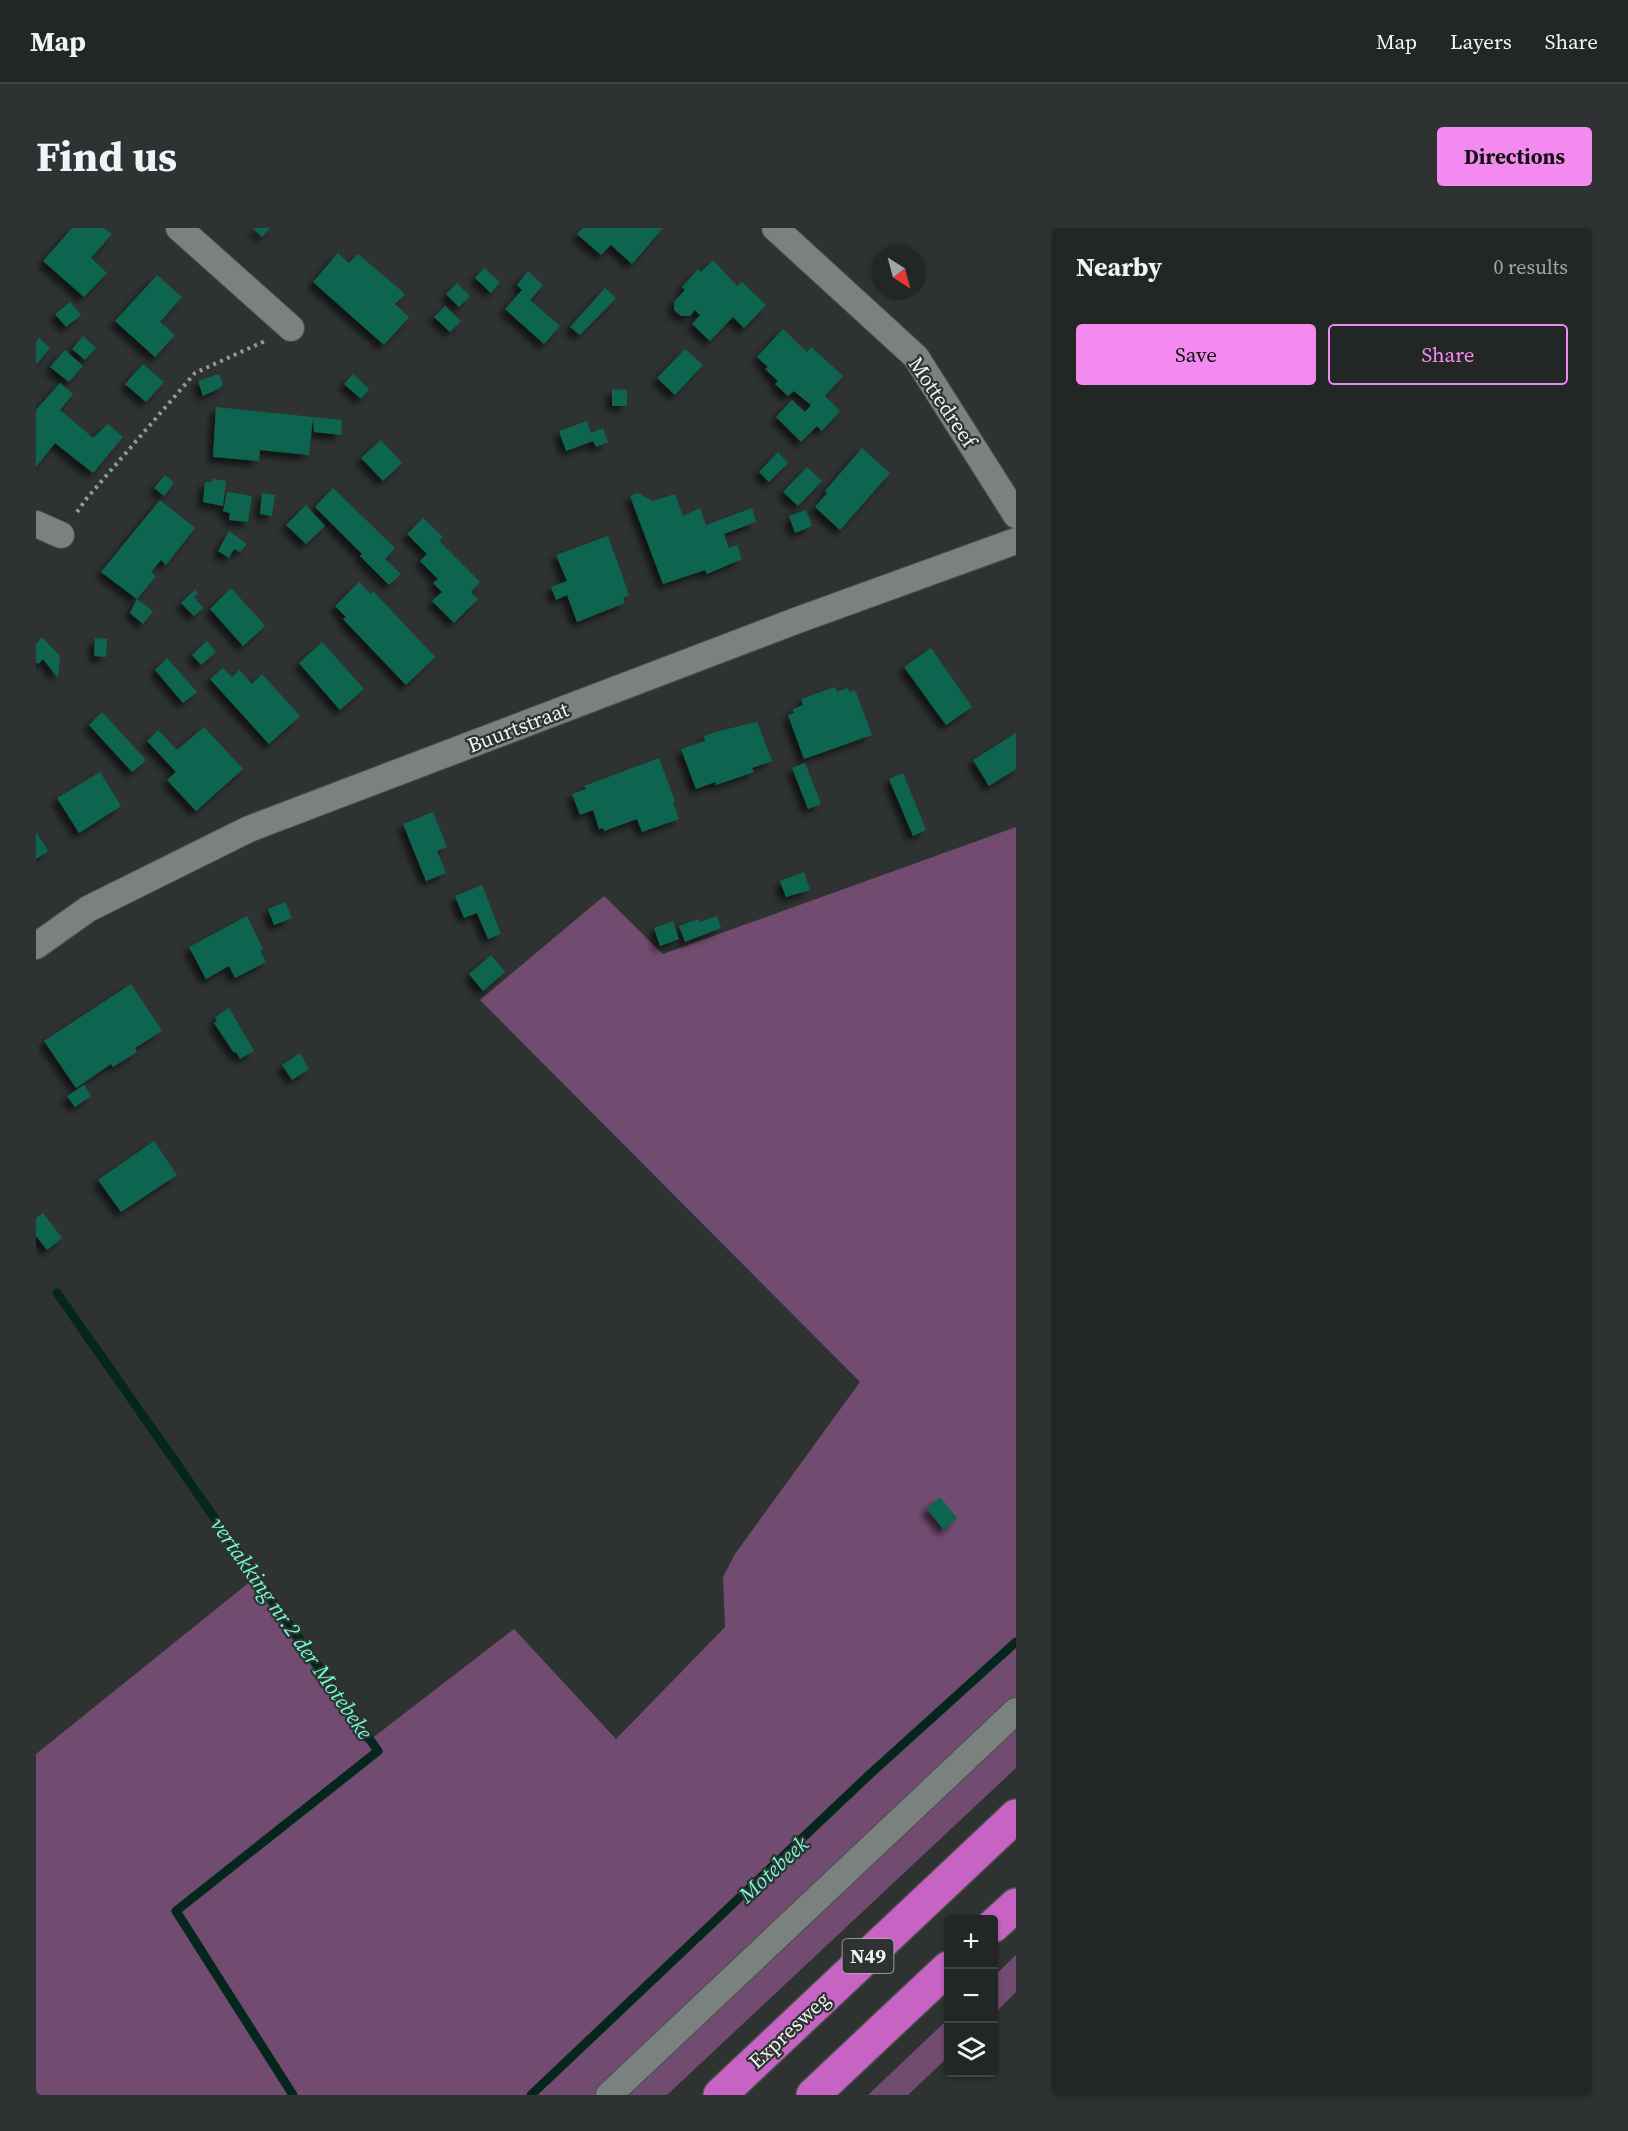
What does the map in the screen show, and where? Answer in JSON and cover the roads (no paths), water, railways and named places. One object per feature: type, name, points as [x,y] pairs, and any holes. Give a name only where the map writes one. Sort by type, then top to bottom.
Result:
[{"type":"highway","name":"Expresweg","points":[[720,2095],[1016,1816]]},
{"type":"highway","points":[[998,1921],[1016,1905]]},
{"type":"highway","points":[[813,2095],[947,1969]]},
{"type":"street","points":[[179,228],[291,328]]},
{"type":"street","name":"Mottedreef","points":[[775,228],[916,357],[1016,514]]},
{"type":"street","points":[[36,524],[61,535]]},
{"type":"street","name":"Buurtstraat","points":[[36,946],[88,909],[249,829],[798,620],[1016,541]]},
{"type":"street","points":[[609,2095],[1016,1711]]},
{"type":"waterway","name":"vertakking nr.2 der Motebeke","points":[[57,1293],[378,1751],[176,1911],[293,2095]]},
{"type":"waterway","name":"Motebeek","points":[[531,2095],[869,1775],[1016,1642]]}]
